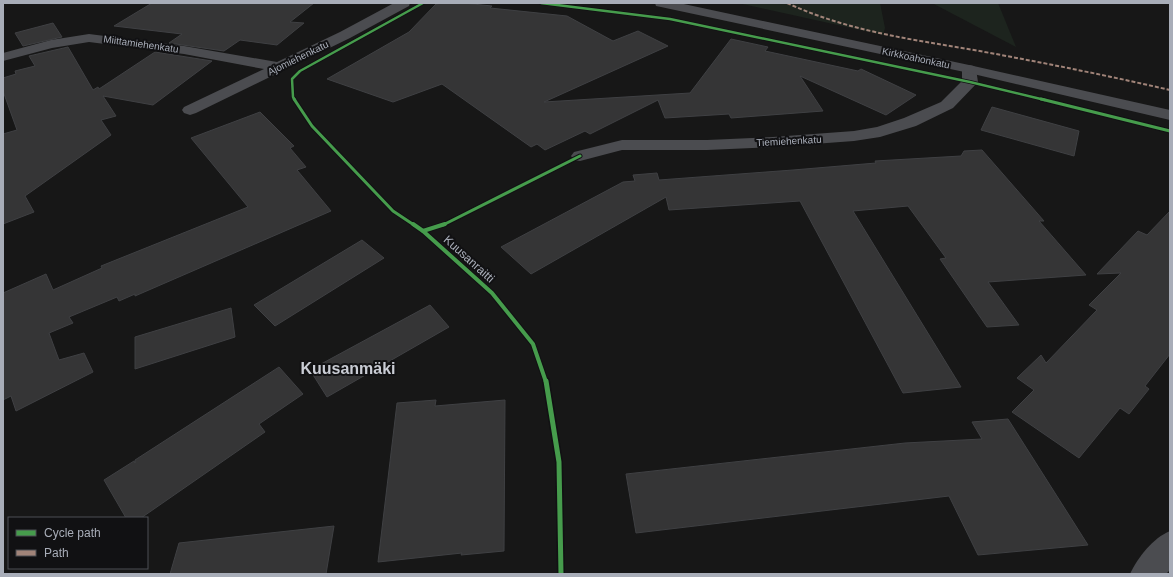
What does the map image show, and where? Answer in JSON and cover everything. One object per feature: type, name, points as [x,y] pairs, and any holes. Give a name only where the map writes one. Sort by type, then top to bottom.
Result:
[{"type":"street","name":"Ajomiehenkatu","points":[[190,110],[345,35],[404,3]]},
{"type":"street","name":"Kirkkoahonkatu","points":[[661,3],[968,69],[1170,115]]},
{"type":"street","name":"Miittamiehenkatu","points":[[3,57],[51,44],[89,38],[184,50],[280,67]]},
{"type":"street","name":"Tiemiehenkatu","points":[[580,156],[622,145],[707,145],[773,142],[854,136],[880,132],[910,122],[947,105],[970,82],[968,69]]},
{"type":"street","points":[[1146,574],[1170,546]]},
{"type":"shaded area","points":[[738,3],[880,3],[885,28],[883,35]]},
{"type":"shaded area","points":[[932,3],[998,3],[1016,47]]},
{"type":"building","points":[[152,3],[314,3],[290,22],[304,23],[277,45],[240,40],[224,51],[169,43],[182,34],[114,26]]},
{"type":"building","points":[[463,3],[492,6],[490,8],[567,16],[613,41],[638,31],[668,46],[544,102],[690,93],[731,39],[768,47],[765,51],[858,71],[861,69],[916,95],[886,115],[800,76],[823,111],[731,118],[729,114],[665,118],[658,100],[590,134],[585,131],[545,150],[537,144],[531,147],[442,84],[393,102],[327,79],[409,32],[436,4]]},
{"type":"building","points":[[53,23],[62,37],[23,46],[15,33]]},
{"type":"building","points":[[68,47],[93,90],[98,87],[99,89],[155,52],[212,61],[153,105],[103,96],[116,116],[101,120],[111,135],[25,196],[34,212],[3,224],[3,134],[17,130],[3,91],[3,78],[16,74],[15,71],[35,66],[29,56]]},
{"type":"building","points":[[992,107],[1079,131],[1074,156],[981,130]]},
{"type":"building","points":[[260,112],[294,146],[290,148],[306,167],[297,170],[331,211],[135,296],[135,294],[119,301],[117,297],[69,317],[73,323],[49,333],[59,360],[84,353],[93,372],[16,411],[11,396],[3,400],[3,293],[46,274],[53,290],[102,268],[101,266],[248,207],[191,138]]},
{"type":"building","points":[[982,150],[1044,221],[1039,221],[1086,275],[988,282],[1019,325],[987,327],[940,259],[946,258],[908,206],[853,211],[961,387],[903,393],[800,201],[669,210],[666,197],[531,274],[501,247],[623,182],[635,181],[633,175],[657,173],[659,180],[876,163],[875,161],[961,156],[964,151]]},
{"type":"building","points":[[1170,211],[1170,354],[1145,386],[1149,389],[1129,414],[1120,408],[1079,458],[1012,412],[1034,390],[1017,378],[1041,355],[1046,363],[1097,310],[1089,305],[1121,273],[1097,274],[1138,231],[1147,235]]},
{"type":"building","points":[[362,240],[384,258],[275,326],[254,305]]},
{"type":"building","points":[[430,305],[449,327],[327,397],[310,370]]},
{"type":"building","points":[[231,308],[235,337],[135,369],[135,337]]},
{"type":"building","points":[[279,367],[303,394],[259,424],[265,432],[142,517],[125,517],[104,480],[134,461],[135,463],[135,460]]},
{"type":"building","points":[[436,400],[435,406],[505,400],[504,551],[461,555],[462,553],[378,562],[397,403]]},
{"type":"building","points":[[1008,419],[1088,545],[978,555],[949,496],[636,533],[626,474],[905,443],[982,439],[972,422]]},
{"type":"building","points":[[334,526],[326,574],[170,574],[179,543]]},
{"type":"marked path","points":[[787,3],[832,21],[879,34],[1023,59],[1170,90]]},
{"type":"cycle path","name":"Kuusanraitti","points":[[423,3],[300,71],[292,79],[293,97],[312,126],[393,211],[423,231],[492,293],[533,344],[546,380],[559,462],[561,574]]},
{"type":"cycle path","points":[[541,3],[670,19],[970,82],[1170,131]]},
{"type":"cycle path","points":[[423,231],[442,226],[580,156]]},
{"type":"district","name":"Kuusanmäki","points":[[348,368]]}]
